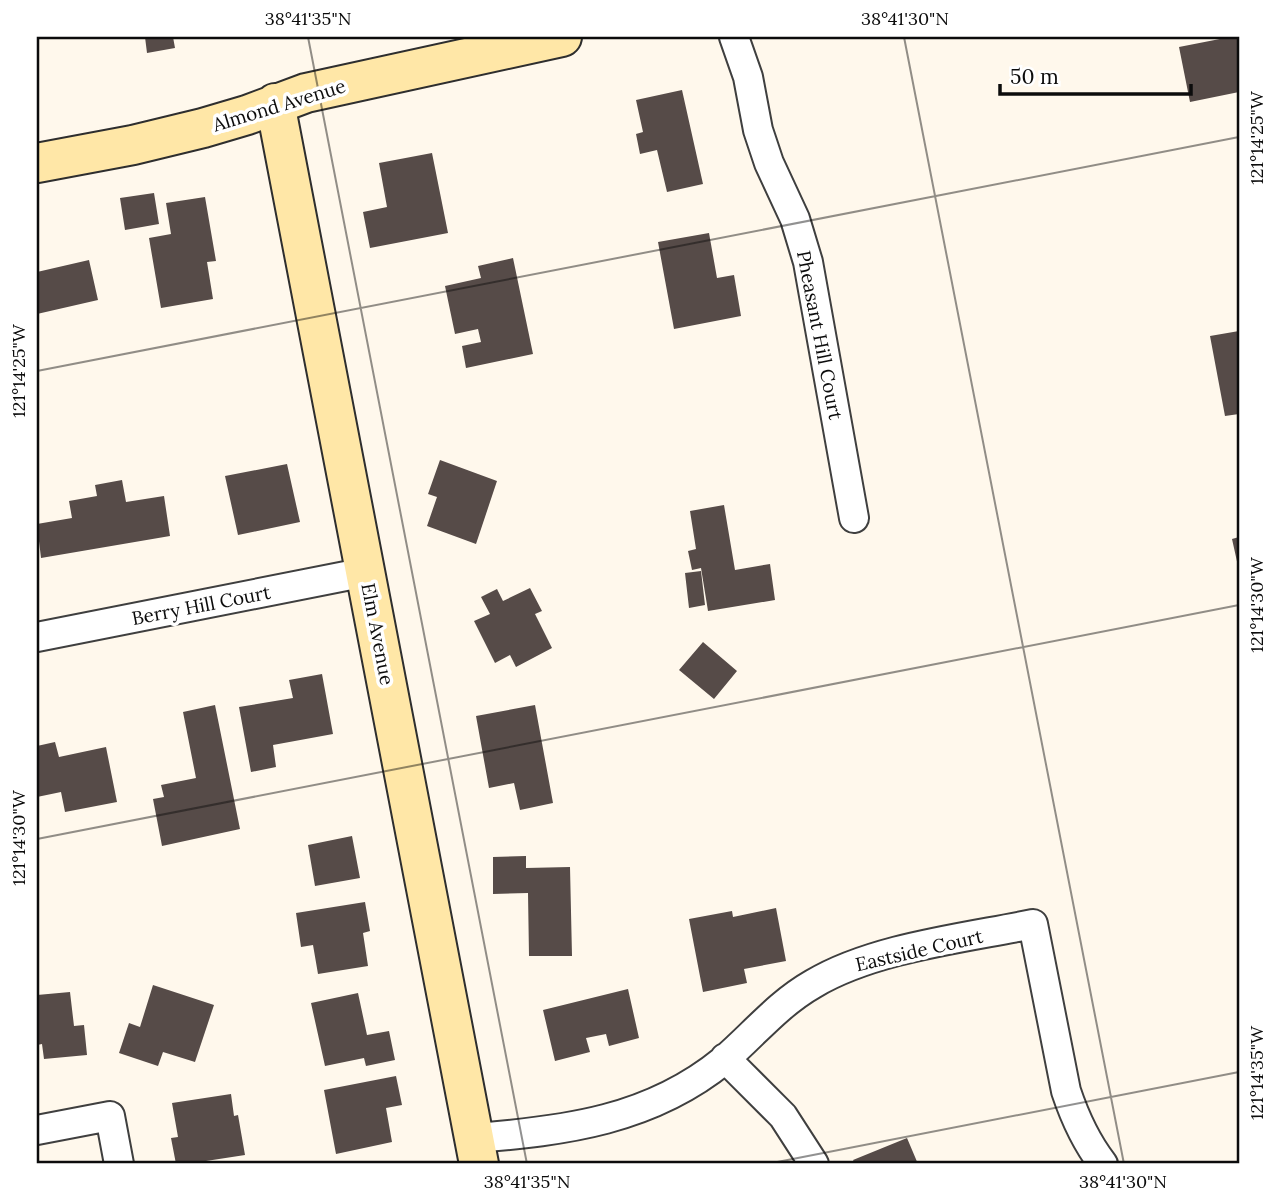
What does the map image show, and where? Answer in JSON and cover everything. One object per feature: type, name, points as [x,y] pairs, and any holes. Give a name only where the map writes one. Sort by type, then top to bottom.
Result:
[{"type":"street","name":"Almond Avenue","points":[[37,163],[134,145],[203,128],[247,116],[306,93],[562,37]]},
{"type":"street","name":"Pheasant Hill Court","points":[[734,37],[748,77],[758,130],[769,163],[795,219],[808,261],[854,518]]},
{"type":"street","name":"Elm Avenue","points":[[275,103],[477,1151]]},
{"type":"street","name":"Berry Hill Court","points":[[37,637],[366,572]]},
{"type":"street","name":"Eastside Court","points":[[477,1151],[626,1114],[662,1100],[695,1082],[725,1058],[776,1009],[812,984],[844,968],[878,956],[1033,924],[1066,1091],[1073,1114],[1090,1147],[1103,1164]]},
{"type":"street","points":[[725,1058],[783,1116],[814,1164]]},
{"type":"street","points":[[37,1130],[110,1116],[119,1164]]},
{"type":"building","points":[[145,37],[173,37],[175,48],[147,53]]},
{"type":"building","points":[[1239,37],[1239,92],[1190,102],[1179,47]]},
{"type":"building","points":[[682,90],[703,184],[667,192],[657,150],[640,154],[636,134],[643,132],[636,100]]},
{"type":"building","points":[[432,153],[448,233],[370,248],[363,212],[387,207],[379,163]]},
{"type":"building","points":[[154,193],[159,224],[125,230],[120,198]]},
{"type":"building","points":[[205,197],[216,261],[207,262],[213,299],[161,308],[149,238],[171,234],[166,203]]},
{"type":"building","points":[[709,233],[717,278],[734,275],[741,316],[674,329],[658,242]]},
{"type":"building","points":[[513,258],[533,354],[466,368],[462,346],[481,342],[478,329],[455,334],[445,286],[481,278],[478,266]]},
{"type":"building","points":[[89,260],[98,300],[37,314],[37,272]]},
{"type":"building","points":[[1239,331],[1239,414],[1225,416],[1210,336]]},
{"type":"building","points":[[440,460],[497,481],[476,544],[427,526],[437,497],[428,494]]},
{"type":"building","points":[[287,464],[300,522],[238,535],[225,476]]},
{"type":"building","points":[[122,480],[126,502],[164,496],[170,536],[41,558],[37,524],[72,518],[69,501],[97,496],[95,485]]},
{"type":"building","points":[[724,505],[735,570],[770,564],[775,600],[708,611],[701,568],[692,570],[688,551],[696,549],[690,511]]},
{"type":"building","points":[[1239,537],[1239,566],[1238,566],[1232,539]]},
{"type":"building","points":[[701,571],[705,605],[689,608],[685,573]]},
{"type":"building","points":[[530,588],[542,611],[535,614],[552,648],[516,667],[510,655],[495,663],[474,621],[490,614],[481,597],[497,589],[503,601]]},
{"type":"building","points":[[703,642],[737,671],[714,699],[679,670]]},
{"type":"building","points":[[322,674],[333,734],[273,745],[276,767],[251,772],[239,707],[293,698],[289,680]]},
{"type":"building","points":[[215,705],[240,829],[162,846],[153,799],[164,797],[161,785],[196,778],[183,712]]},
{"type":"building","points":[[535,705],[553,803],[520,810],[514,783],[489,788],[476,716]]},
{"type":"building","points":[[55,742],[59,757],[106,747],[117,802],[65,812],[61,792],[37,797],[37,746]]},
{"type":"building","points":[[352,836],[360,878],[315,886],[308,845]]},
{"type":"building","points":[[526,856],[526,868],[570,867],[572,956],[529,956],[528,893],[493,894],[493,857]]},
{"type":"building","points":[[365,902],[370,931],[363,933],[368,966],[318,974],[313,945],[301,947],[296,913]]},
{"type":"building","points":[[776,908],[786,961],[744,969],[747,983],[703,992],[689,919],[732,911],[733,917]]},
{"type":"building","points":[[153,985],[214,1005],[195,1062],[163,1052],[158,1066],[119,1053],[129,1023],[140,1027]]},
{"type":"building","points":[[628,989],[639,1038],[609,1046],[606,1034],[586,1038],[590,1052],[555,1061],[543,1010]]},
{"type":"building","points":[[70,992],[74,1026],[84,1025],[87,1055],[44,1059],[42,1044],[37,1045],[37,995]]},
{"type":"building","points":[[358,993],[367,1035],[389,1031],[395,1060],[366,1066],[364,1058],[325,1066],[311,1003]]},
{"type":"building","points":[[396,1076],[402,1105],[386,1108],[392,1142],[336,1154],[324,1090]]},
{"type":"building","points":[[231,1094],[234,1116],[238,1115],[245,1155],[206,1161],[207,1164],[176,1164],[171,1138],[178,1137],[172,1103]]},
{"type":"building","points":[[907,1138],[918,1164],[855,1164],[853,1160]]}]
